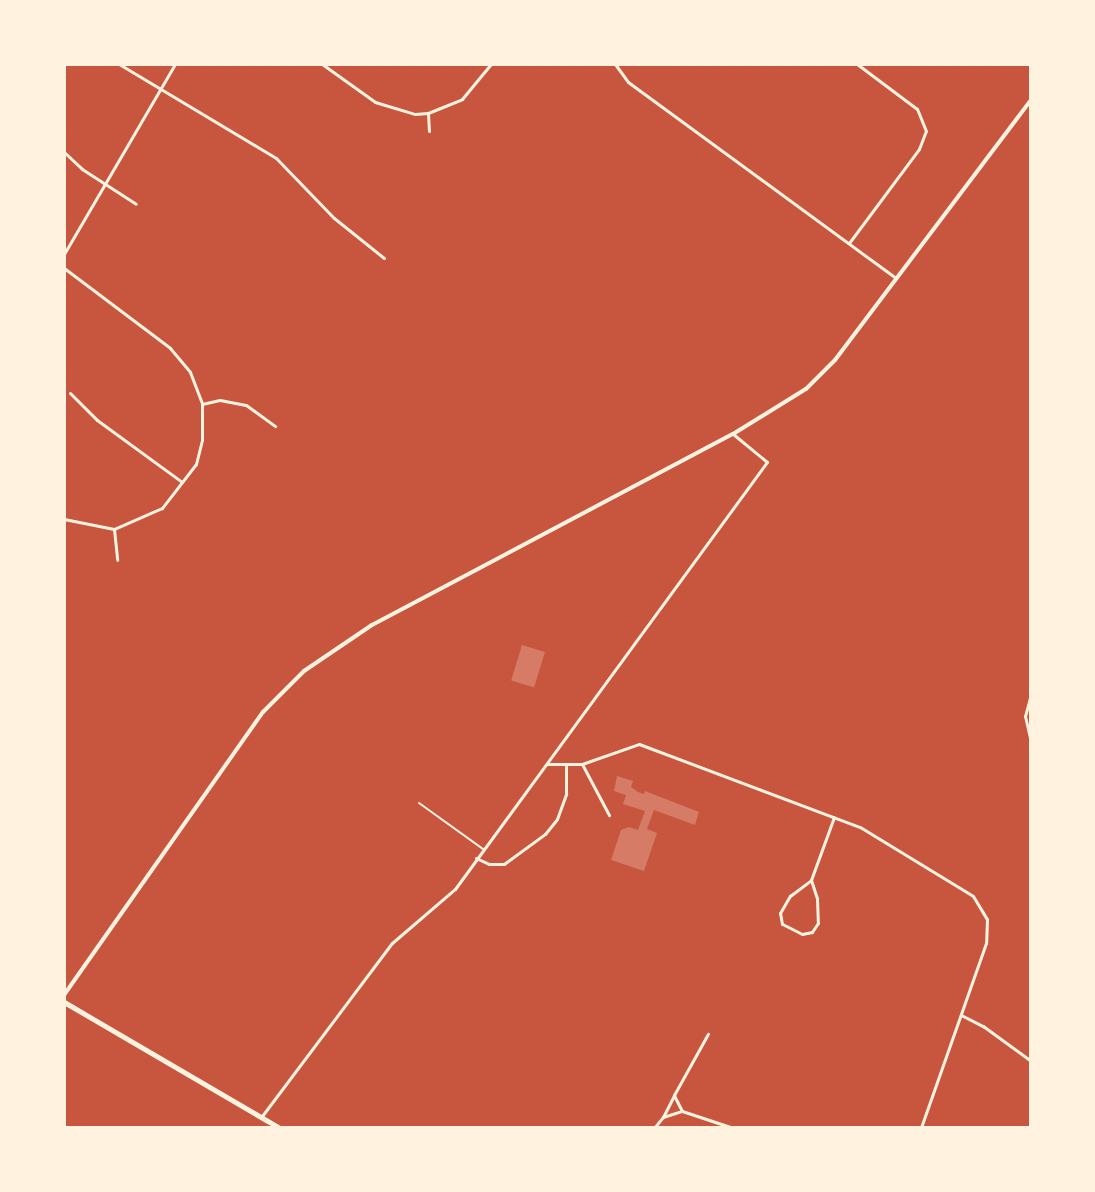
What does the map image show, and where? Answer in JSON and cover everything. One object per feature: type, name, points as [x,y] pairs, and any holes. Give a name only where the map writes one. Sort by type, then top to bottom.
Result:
[{"type":"main road","points":[[64,1002],[280,1128]]},
{"type":"street","points":[[119,64],[276,158],[334,218],[384,258]]},
{"type":"street","points":[[64,254],[175,64]]},
{"type":"street","points":[[322,64],[388,109],[428,113],[462,99],[491,64]]},
{"type":"street","points":[[615,64],[628,82],[896,278]]},
{"type":"street","points":[[849,243],[919,149],[926,131],[917,109],[857,64]]},
{"type":"street","points":[[64,995],[263,712],[304,671],[372,625],[733,434],[777,409],[819,378],[1031,100]]},
{"type":"street","points":[[428,113],[429,131]]},
{"type":"street","points":[[64,152],[82,169],[136,204]]},
{"type":"street","points":[[64,268],[170,348],[190,372],[202,404],[202,440],[196,464],[162,508],[114,529],[64,519]]},
{"type":"street","points":[[70,393],[97,420],[184,483]]},
{"type":"street","points":[[202,404],[220,400],[246,405],[275,426]]},
{"type":"street","points":[[261,1117],[392,943],[455,889],[767,462],[733,434]]},
{"type":"street","points":[[114,529],[117,560]]},
{"type":"street","points":[[1031,694],[1025,716],[1031,741]]},
{"type":"street","points":[[546,764],[582,764],[639,744],[834,817],[884,840],[966,891],[982,907],[987,919],[986,943],[921,1128]]},
{"type":"street","points":[[582,764],[609,815]]},
{"type":"street","points":[[476,858],[489,864],[504,864],[545,834],[557,819],[566,794],[566,765]]},
{"type":"street","points":[[811,880],[817,898],[818,923],[812,932],[796,933],[782,924],[783,904],[811,880],[834,817]]},
{"type":"street","points":[[961,1015],[983,1026],[1031,1061]]},
{"type":"street","points":[[654,1128],[708,1034]]},
{"type":"street","points":[[674,1095],[682,1111]]},
{"type":"street","points":[[663,1117],[682,1111],[733,1128]]},
{"type":"lane","points":[[419,803],[483,849]]},
{"type":"building","points":[[522,645],[545,652],[534,687],[511,680]]},
{"type":"building","points":[[617,776],[633,781],[631,787],[638,792],[644,794],[645,791],[699,812],[695,825],[654,810],[647,829],[657,833],[644,871],[611,860],[621,830],[629,827],[638,830],[645,811],[623,804],[626,795],[614,791]]}]
